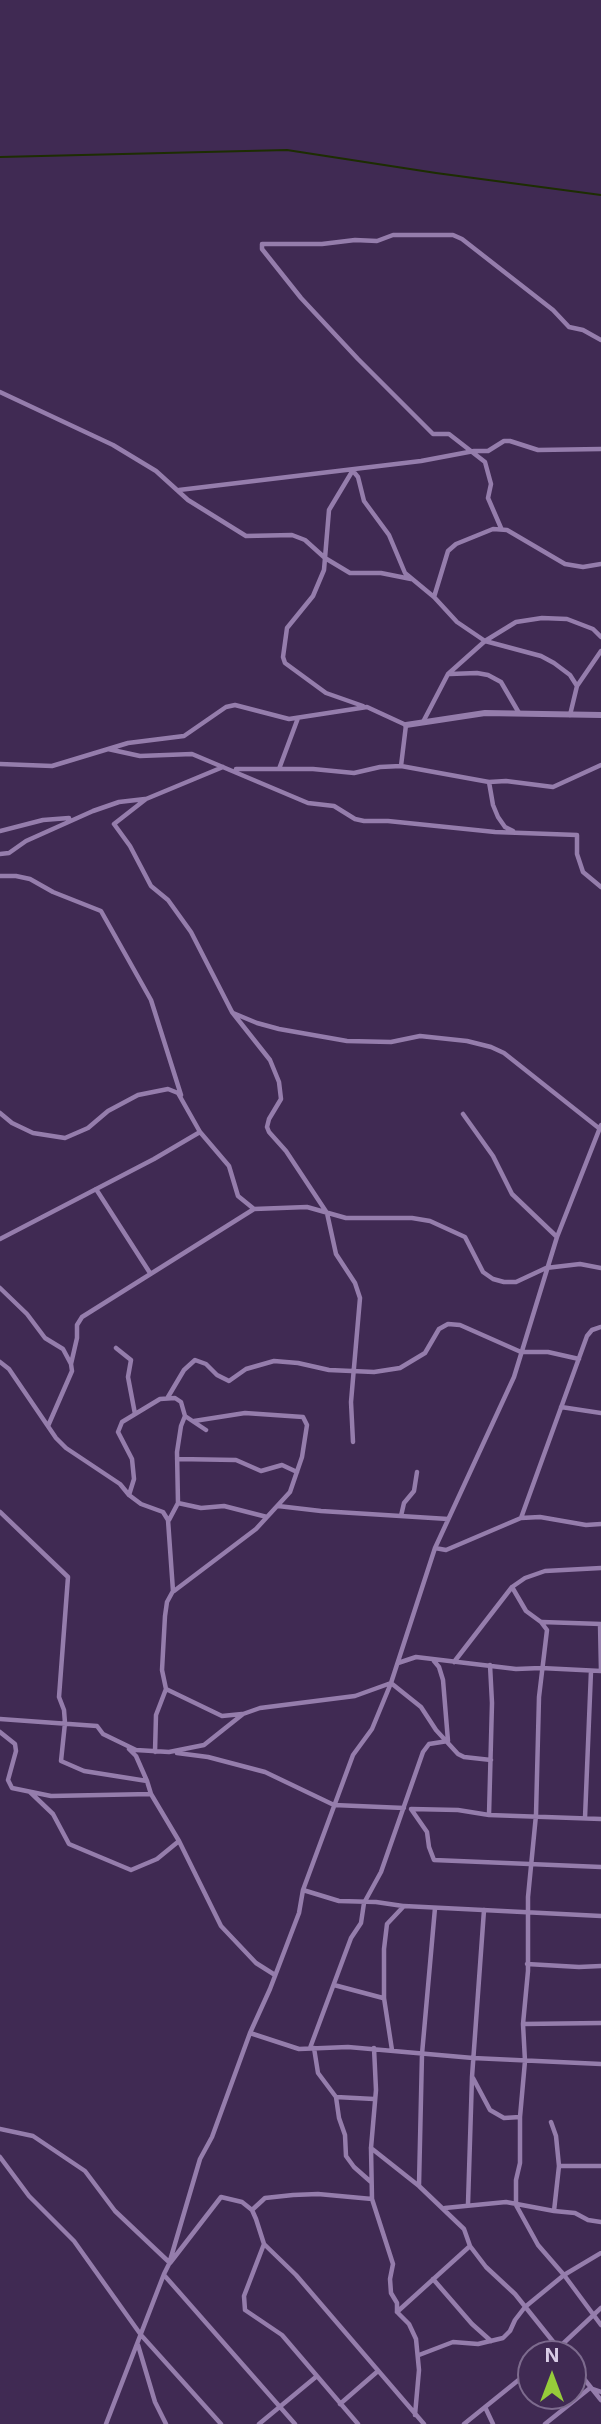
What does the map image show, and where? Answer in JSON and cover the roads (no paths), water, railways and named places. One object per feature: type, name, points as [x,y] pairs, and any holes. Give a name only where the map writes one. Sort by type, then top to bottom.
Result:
[{"type":"street","points":[[601,340],[583,330],[569,327],[553,310],[463,239],[453,235],[393,236],[377,242],[355,240],[322,244],[262,244],[262,249],[301,298],[433,434],[449,434],[485,462],[491,484],[488,498],[501,528],[565,564],[583,567],[601,564]]},
{"type":"street","points":[[0,392],[113,445],[156,471],[188,500],[246,536],[292,535],[305,540],[325,558],[350,573],[381,573],[411,579]]},
{"type":"street","points":[[178,490],[488,451],[504,441],[538,450],[601,449]]},
{"type":"street","points":[[353,470],[329,510],[324,570],[313,596],[287,628],[283,644],[284,661],[326,694],[367,707],[406,724],[485,713],[601,715]]},
{"type":"street","points":[[353,470],[358,477],[364,500],[389,535],[405,573],[411,579],[434,597],[457,622],[485,641],[541,656],[570,675],[577,686]]},
{"type":"street","points":[[434,597],[447,551],[473,536],[501,528]]},
{"type":"street","points":[[423,723],[448,674],[485,641],[516,622],[542,618],[566,619],[593,629],[601,637]]},
{"type":"street","points":[[570,715],[577,686],[601,651]]},
{"type":"street","points":[[448,674],[477,673],[501,681],[519,714]]},
{"type":"street","points":[[0,764],[52,766],[128,743],[184,736],[226,707],[235,705],[275,717],[298,718],[367,707]]},
{"type":"street","points":[[279,769],[298,718]]},
{"type":"street","points":[[401,766],[406,724]]},
{"type":"street","points":[[108,749],[140,756],[192,754],[309,803],[334,806],[363,821],[535,833]]},
{"type":"street","points":[[232,769],[313,769],[354,773],[380,767],[401,766],[489,782],[506,781],[553,787],[601,765]]},
{"type":"street","points":[[223,767],[146,799],[116,821],[115,827],[130,846],[151,886],[168,900],[191,932],[232,1012],[262,1047],[279,1082],[281,1098],[267,1127],[327,1213],[336,1254],[342,1267],[355,1283],[360,1298],[352,1402],[353,1442]]},
{"type":"street","points":[[489,782],[493,805],[505,827],[515,832],[577,835],[577,854],[583,872],[601,887]]},
{"type":"street","points":[[0,855],[9,853],[26,841],[73,818],[119,802],[146,799]]},
{"type":"street","points":[[0,831],[43,820],[73,818]]},
{"type":"street","points":[[0,876],[30,879],[53,892],[101,911],[151,1000],[183,1100]]},
{"type":"street","points":[[170,2263],[200,2159],[212,2137],[250,2033],[299,1913],[303,1890],[353,1755],[372,1729],[391,1683],[435,1548],[477,1454],[502,1406],[538,1303],[546,1268],[600,1127],[491,1047],[467,1041],[420,1036],[390,1042],[347,1041],[268,1026],[232,1012]]},
{"type":"street","points":[[0,1113],[12,1123],[33,1133],[65,1138],[88,1128],[108,1111],[138,1095],[169,1089],[178,1093],[200,1132],[229,1166],[238,1196],[254,1209]]},
{"type":"street","points":[[463,1114],[493,1156],[512,1194],[557,1237]]},
{"type":"street","points":[[0,1239],[154,1159],[200,1132]]},
{"type":"street","points":[[96,1189],[150,1273]]},
{"type":"street","points":[[71,1364],[77,1325],[82,1317],[254,1209],[307,1208],[355,1218],[412,1217],[456,1231],[469,1240],[483,1272],[504,1282],[516,1282],[546,1268],[580,1264],[601,1268]]},
{"type":"street","points":[[0,1288],[27,1314],[45,1338],[63,1349],[71,1364],[72,1371],[48,1427]]},
{"type":"street","points":[[129,1495],[134,1479],[132,1459],[118,1432],[122,1422],[168,1397],[184,1370],[195,1360],[206,1364],[217,1375],[229,1381],[246,1369],[274,1361],[329,1370],[374,1372],[408,1364],[425,1353],[439,1329],[448,1324],[460,1325],[521,1352],[548,1352],[579,1359]]},
{"type":"street","points":[[521,1518],[587,1336],[592,1330],[601,1327]]},
{"type":"street","points":[[116,1348],[127,1354],[131,1360],[128,1377],[135,1414]]},
{"type":"street","points":[[0,1362],[9,1369],[48,1427],[66,1448],[120,1484],[141,1504],[159,1509],[166,1515],[173,1591]]},
{"type":"street","points":[[168,1397],[181,1402],[185,1416],[181,1426],[177,1459],[178,1503],[168,1521]]},
{"type":"street","points":[[561,1407],[601,1413]]},
{"type":"street","points":[[155,1752],[156,1715],[166,1689],[162,1670],[162,1640],[167,1602],[173,1591],[256,1529],[290,1492],[298,1472],[307,1425],[303,1417],[244,1413],[194,1422]]},
{"type":"street","points":[[185,1416],[206,1430]]},
{"type":"street","points":[[177,1459],[236,1460],[261,1471],[282,1465],[298,1472]]},
{"type":"street","points":[[401,1516],[404,1503],[414,1490],[416,1472]]},
{"type":"street","points":[[178,1503],[201,1508],[224,1506],[267,1517]]},
{"type":"street","points":[[278,1506],[448,1519]]},
{"type":"street","points":[[0,1511],[68,1577],[59,1697],[65,1723],[61,1761],[84,1771],[148,1781]]},
{"type":"street","points":[[435,1548],[446,1550],[521,1518],[540,1517],[586,1525],[601,1524]]},
{"type":"street","points":[[454,1662],[512,1587],[525,1578],[545,1572],[601,1568]]},
{"type":"street","points":[[512,1587],[526,1611],[547,1630],[541,1668],[516,2205],[538,2245],[601,2325]]},
{"type":"street","points":[[397,1663],[416,1657],[516,1669],[601,1671],[601,1624],[541,1622]]},
{"type":"street","points":[[434,1661],[443,1680],[448,1741]]},
{"type":"street","points":[[489,1815],[492,1703],[490,1665]]},
{"type":"street","points":[[585,1818],[591,1671]]},
{"type":"street","points":[[166,1689],[222,1716],[243,1714],[271,1705],[355,1696],[391,1683]]},
{"type":"street","points":[[391,1683],[421,1707],[436,1730],[462,1757],[491,1760]]},
{"type":"street","points":[[169,1752],[204,1745],[243,1714]]},
{"type":"street","points":[[0,1719],[97,1726],[103,1734],[136,1750],[208,1757],[265,1772],[334,1805],[601,1819]]},
{"type":"street","points":[[0,1732],[15,1744],[16,1751],[8,1780],[12,1788],[51,1796],[151,1794]]},
{"type":"street","points":[[372,2182],[354,2167],[346,2156],[345,2135],[336,2097],[318,2073],[312,2048],[351,1938],[361,1923],[364,1903],[381,1872],[423,1752],[429,1744],[448,1741]]},
{"type":"street","points":[[125,1746],[136,1756],[151,1794],[179,1841],[221,1926],[256,1963],[275,1975]]},
{"type":"street","points":[[29,1791],[53,1814],[69,1844],[131,1870],[157,1859],[179,1841]]},
{"type":"street","points":[[411,1809],[427,1832],[434,1860],[601,1867]]},
{"type":"street","points":[[303,1890],[339,1901],[601,1916]]},
{"type":"street","points":[[392,2050],[383,1975],[387,1924],[404,1906]]},
{"type":"street","points":[[419,2186],[422,2053],[435,1908]]},
{"type":"street","points":[[468,2204],[472,2077],[484,1910]]},
{"type":"street","points":[[527,1964],[601,1966]]},
{"type":"street","points":[[334,1985],[384,1998]]},
{"type":"street","points":[[523,2024],[601,2023]]},
{"type":"street","points":[[250,2033],[299,2049],[374,2048],[474,2058],[601,2064]]},
{"type":"street","points":[[374,2048],[372,2199],[393,2264],[389,2286],[397,2303],[397,2312],[409,2323],[416,2339],[419,2355],[415,2414]]},
{"type":"street","points":[[472,2077],[490,2110],[504,2118],[520,2118]]},
{"type":"street","points":[[336,2097],[374,2099]]},
{"type":"street","points":[[551,2122],[556,2136],[559,2166],[554,2211]]},
{"type":"street","points":[[0,2129],[33,2136],[85,2171],[115,2211],[170,2263]]},
{"type":"street","points":[[371,2148],[419,2186],[464,2229],[470,2246],[551,2340]]},
{"type":"street","points":[[0,2157],[29,2196],[69,2234],[141,2335],[221,2424]]},
{"type":"street","points":[[559,2166],[601,2166]]},
{"type":"street","points":[[252,2210],[265,2198],[284,2196],[318,2194],[372,2199]]},
{"type":"street","points":[[106,2424],[164,2274],[221,2197],[242,2202],[252,2210],[264,2244],[296,2275],[424,2424]]},
{"type":"street","points":[[444,2208],[506,2202],[575,2213],[601,2222]]},
{"type":"street","points":[[264,2244],[244,2296],[245,2310],[282,2335],[358,2424]]},
{"type":"street","points":[[397,2312],[470,2246]]},
{"type":"street","points":[[419,2355],[453,2342],[478,2344],[507,2335],[525,2307],[564,2275],[601,2253]]},
{"type":"street","points":[[164,2274],[295,2424]]},
{"type":"street","points":[[433,2279],[472,2324],[491,2341]]},
{"type":"street","points":[[567,2340],[601,2308]]},
{"type":"street","points":[[138,2344],[155,2402],[166,2424]]},
{"type":"street","points":[[340,2403],[378,2371]]},
{"type":"street","points":[[259,2424],[317,2376]]},
{"type":"street","points":[[464,2424],[517,2382]]},
{"type":"street","points":[[587,2384],[601,2400]]},
{"type":"street","points":[[590,2388],[601,2392]]},
{"type":"street","points":[[545,2424],[590,2388]]},
{"type":"street","points":[[485,2407],[493,2424]]},
{"type":"waterway","points":[[0,157],[287,150],[601,195]]}]
